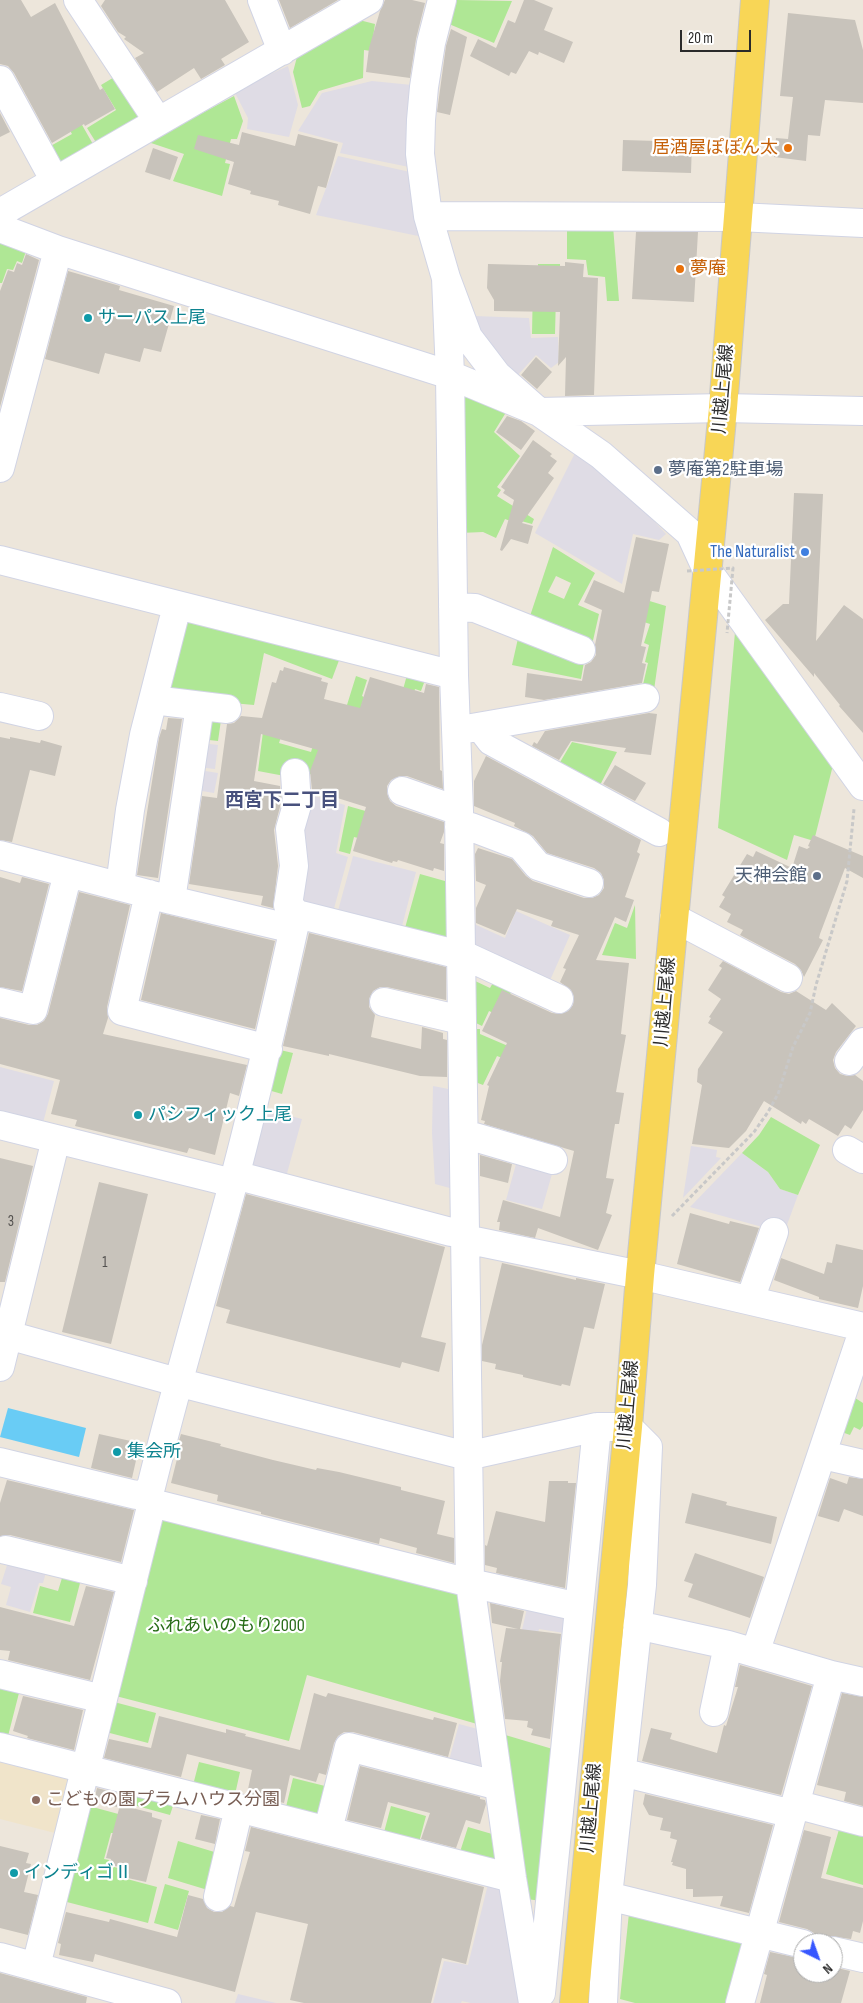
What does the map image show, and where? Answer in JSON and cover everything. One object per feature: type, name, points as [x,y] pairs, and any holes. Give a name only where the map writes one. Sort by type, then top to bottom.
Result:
[{"type":"main road","name":"川越上尾線","points":[[574,2003],[674,918],[697,571],[723,408],[755,0]]},
{"type":"street","points":[[78,0],[158,121]]},
{"type":"street","points":[[262,0],[282,51]]},
{"type":"street","points":[[0,213],[369,0]]},
{"type":"street","points":[[442,0],[431,43],[421,120],[420,154],[428,216],[446,278],[468,337],[497,375],[539,412],[601,455],[690,533],[697,571],[863,786]]},
{"type":"street","points":[[0,80],[55,181]]},
{"type":"street","points":[[428,216],[738,217],[863,223]]},
{"type":"street","points":[[0,228],[58,250],[450,375],[539,412],[723,408],[863,411]]},
{"type":"street","points":[[0,468],[10,386],[58,250]]},
{"type":"street","points":[[446,278],[450,375],[454,675],[469,729],[459,819],[470,1583],[512,1878],[533,2003]]},
{"type":"street","points":[[0,560],[454,675]]},
{"type":"street","points":[[120,886],[130,810],[144,735],[177,606]]},
{"type":"street","points":[[454,607],[475,608],[581,650]]},
{"type":"street","points":[[469,729],[646,698]]},
{"type":"street","points":[[153,700],[227,709]]},
{"type":"street","points":[[200,706],[160,897],[122,1011],[268,1049]]},
{"type":"street","points":[[0,707],[39,716]]},
{"type":"street","points":[[469,729],[659,832]]},
{"type":"street","points":[[36,1966],[133,1581],[148,1498],[177,1382],[268,1049],[295,922],[288,905],[294,866],[290,829],[297,805],[295,773]]},
{"type":"street","points":[[402,791],[459,819],[471,828],[521,846],[538,866],[589,883]]},
{"type":"street","points":[[0,855],[160,897],[460,955],[559,999]]},
{"type":"street","points":[[0,1002],[33,1010],[68,873]]},
{"type":"street","points":[[674,918],[788,978]]},
{"type":"street","points":[[384,1002],[461,1020]]},
{"type":"street","points":[[0,1125],[863,1327]]},
{"type":"street","points":[[464,1134],[554,1160]]},
{"type":"street","points":[[0,1367],[56,1139]]},
{"type":"street","points":[[750,1300],[774,1232]]},
{"type":"street","points":[[755,1653],[863,1331]]},
{"type":"street","points":[[8,1335],[177,1382],[467,1456],[597,1427],[628,1427],[648,1447],[642,1585],[608,1896],[602,2003]]},
{"type":"street","points":[[540,2003],[597,1427]]},
{"type":"street","points":[[822,1455],[863,1464]]},
{"type":"street","points":[[0,1462],[148,1498],[470,1583],[579,1607]]},
{"type":"street","points":[[6,1550],[133,1581]]},
{"type":"street","points":[[637,1624],[728,1645],[863,1682]]},
{"type":"street","points":[[714,1712],[728,1645]]},
{"type":"street","points":[[0,1674],[103,1699]]},
{"type":"street","points":[[740,2003],[831,1674]]},
{"type":"street","points":[[0,1747],[512,1878]]},
{"type":"street","points":[[328,1830],[349,1747],[499,1786]]},
{"type":"street","points":[[621,1772],[863,1822]]},
{"type":"street","points":[[218,1897],[239,1808]]},
{"type":"street","points":[[608,1896],[793,1942]]},
{"type":"street","points":[[843,1953],[863,1958]]},
{"type":"street","points":[[0,1957],[167,2003]]},
{"type":"path","points":[[697,571],[732,568],[727,633]]},
{"type":"path","points":[[672,1216],[754,1132],[778,1094],[793,1047],[810,1013],[816,985],[847,882],[855,797],[863,786]]},
{"type":"shaded area","points":[[288,66],[298,105],[289,137],[247,129],[248,118],[234,91]]},
{"type":"shaded area","points":[[372,81],[412,85],[409,167],[340,153],[343,143],[298,131],[322,93]]},
{"type":"shaded area","points":[[338,156],[410,172],[423,237],[316,215]]},
{"type":"shaded area","points":[[474,316],[529,318],[531,338],[558,337],[559,362],[551,368],[536,355],[517,376],[480,333]]},
{"type":"shaded area","points":[[575,453],[618,483],[666,534],[659,540],[633,534],[622,584],[535,533]]},
{"type":"shaded area","points":[[201,743],[218,745],[215,769],[197,767]]},
{"type":"shaded area","points":[[199,770],[218,773],[214,793],[196,790]]},
{"type":"shaded area","points":[[305,793],[345,805],[336,853],[348,857],[332,916],[300,908]]},
{"type":"shaded area","points":[[353,856],[416,872],[400,934],[336,918]]},
{"type":"shaded area","points":[[516,911],[570,935],[548,985],[470,950],[472,923],[505,938]]},
{"type":"shaded area","points":[[0,1067],[54,1081],[43,1123],[0,1112]]},
{"type":"shaded area","points":[[433,1086],[454,1090],[457,1190],[435,1184],[432,1133]]},
{"type":"shaded area","points":[[263,1109],[302,1119],[286,1177],[248,1167]]},
{"type":"shaded area","points":[[691,1146],[717,1150],[716,1157],[721,1158],[683,1198]]},
{"type":"shaded area","points":[[742,1153],[768,1172],[780,1189],[798,1195],[784,1233],[690,1207]]},
{"type":"shaded area","points":[[518,1157],[554,1167],[542,1209],[506,1200]]},
{"type":"shaded area","points":[[9,1559],[47,1569],[43,1583],[39,1583],[30,1612],[6,1605],[11,1587],[1,1584]]},
{"type":"shaded area","points":[[528,1604],[559,1611],[565,1622],[564,1633],[539,1629],[538,1633],[522,1630]]},
{"type":"shaded area","points":[[459,1724],[485,1731],[486,1763],[473,1768],[448,1764]]},
{"type":"shaded area","name":"こどもの園プラムハウス分園","points":[[0,1753],[74,1771],[63,1835],[0,1819]]},
{"type":"shaded area","points":[[489,1880],[507,1883],[523,2003],[471,2003],[462,2001],[461,2003],[433,2003],[444,1961],[468,1965]]},
{"type":"shaded area","points":[[238,1994],[276,2003],[235,2003]]},
{"type":"green space","points":[[457,0],[512,1],[494,43],[449,24]]},
{"type":"green space","points":[[359,20],[375,24],[371,51],[364,50],[363,78],[319,91],[310,106],[302,108],[293,72],[297,57]]},
{"type":"green space","points":[[116,76],[139,114],[137,120],[97,144],[87,128],[116,110],[101,85]]},
{"type":"green space","points":[[234,96],[243,121],[237,139],[231,139],[225,163],[230,164],[222,196],[173,181],[184,154],[148,142]]},
{"type":"green space","points":[[69,102],[94,146],[61,165],[47,148],[72,134],[57,108]]},
{"type":"green space","points":[[567,225],[613,226],[619,301],[607,301],[605,277],[588,275],[586,260],[567,259]]},
{"type":"green space","points":[[0,237],[27,248],[22,263],[17,261],[13,270],[7,269],[2,283],[0,283]]},
{"type":"green space","points":[[538,264],[560,264],[560,277],[556,295],[555,334],[532,334],[533,282],[538,282]]},
{"type":"green space","points":[[460,388],[508,409],[494,432],[520,456],[497,487],[501,490],[497,496],[534,519],[532,524],[514,519],[513,522],[505,519],[496,538],[483,532],[460,533]]},
{"type":"green space","points":[[553,547],[595,573],[578,605],[599,614],[592,645],[528,622]],"holes":[[[556,576],[571,583],[564,599],[548,592]]]},
{"type":"green space","points":[[630,595],[666,606],[654,690],[642,689],[648,663],[645,662],[649,645],[644,643],[650,624],[622,615]]},
{"type":"green space","points":[[183,617],[341,655],[332,679],[264,653],[254,705],[165,697]]},
{"type":"green space","points":[[735,632],[833,765],[814,841],[794,835],[787,860],[718,828]]},
{"type":"green space","points":[[519,634],[584,662],[581,679],[512,665]]},
{"type":"green space","points":[[407,675],[425,680],[421,691],[415,689],[405,726],[394,722]]},
{"type":"green space","points":[[356,676],[367,680],[360,711],[342,721]]},
{"type":"green space","points":[[204,711],[221,720],[218,741],[200,739]]},
{"type":"green space","points":[[265,716],[286,721],[279,743],[311,752],[321,719],[318,775],[301,773],[290,777],[258,771]]},
{"type":"green space","points":[[572,742],[617,752],[597,791],[556,769]]},
{"type":"green space","points":[[348,806],[369,812],[358,838],[354,837],[350,854],[339,851]]},
{"type":"green space","points":[[420,874],[452,883],[451,944],[405,928]]},
{"type":"green space","points":[[635,905],[636,959],[602,955],[615,923],[627,928]]},
{"type":"green space","points":[[495,979],[513,988],[500,1016],[489,1011],[482,1026],[472,1021],[473,980],[490,988]]},
{"type":"green space","points":[[472,1029],[480,1029],[480,1034],[508,1046],[502,1058],[497,1056],[483,1085],[470,1080]]},
{"type":"green space","points":[[276,1049],[293,1053],[282,1094],[268,1090]]},
{"type":"green space","points":[[771,1117],[820,1145],[798,1195],[780,1189],[768,1172],[742,1153],[759,1135]]},
{"type":"green space","points":[[852,1396],[863,1403],[863,1426],[860,1430],[854,1427],[850,1435],[836,1430]]},
{"type":"green space","name":"ふれあいのもり2000","points":[[164,1513],[462,1588],[484,1726],[307,1675],[289,1741],[112,1695]]},
{"type":"green space","points":[[62,1578],[80,1583],[70,1622],[33,1613],[40,1586],[58,1591]]},
{"type":"green space","points":[[0,1684],[20,1689],[7,1740],[0,1739]]},
{"type":"green space","points":[[114,1702],[156,1713],[148,1743],[106,1732]]},
{"type":"green space","points":[[502,1734],[556,1750],[541,1901],[527,1899]]},
{"type":"green space","points":[[199,1762],[240,1772],[234,1799],[192,1789]]},
{"type":"green space","points":[[293,1778],[329,1787],[323,1813],[313,1817],[285,1811]]},
{"type":"green space","points":[[128,1792],[174,1803],[170,1815],[130,1804],[124,1825],[116,1833],[111,1833],[104,1859],[109,1860],[107,1865],[125,1870],[123,1875],[127,1876],[127,1879],[157,1887],[148,1923],[63,1901],[89,1806],[122,1815]]},
{"type":"green space","points":[[391,1806],[426,1816],[418,1846],[383,1836]]},
{"type":"green space","points":[[840,1826],[863,1833],[863,1885],[826,1874]]},
{"type":"green space","points":[[468,1827],[492,1834],[501,1868],[459,1855]]},
{"type":"green space","points":[[178,1841],[221,1854],[211,1891],[168,1878]]},
{"type":"green space","points":[[165,1884],[189,1891],[178,1930],[154,1923]]},
{"type":"green space","points":[[629,1913],[744,1944],[729,2003],[635,2003],[620,1999]]},
{"type":"water","points":[[8,1408],[86,1428],[79,1457],[0,1437]]},
{"type":"building","points":[[0,0],[21,0],[31,17],[55,3],[100,90],[103,88],[115,109],[85,126],[84,124],[52,143],[14,73],[8,66],[0,64]]},
{"type":"building","points":[[105,0],[225,0],[249,42],[221,59],[225,65],[201,79],[194,68],[157,92],[135,58],[144,53],[124,39],[126,37],[118,32],[101,6]]},
{"type":"building","points":[[279,0],[338,0],[290,28]]},
{"type":"building","points":[[385,0],[412,0],[425,3],[416,39],[410,78],[366,72],[369,48]]},
{"type":"building","points":[[524,0],[534,0],[553,8],[544,30],[573,42],[564,63],[539,52],[538,55],[529,51],[516,74],[511,72],[509,76],[470,56],[478,39],[496,48],[508,20],[515,23]]},
{"type":"building","points":[[788,13],[855,20],[863,50],[863,103],[825,100],[820,136],[808,135],[806,161],[774,157],[776,138],[788,139],[793,97],[780,96]]},
{"type":"building","points":[[451,29],[467,37],[450,115],[437,112],[446,46]]},
{"type":"building","points":[[0,113],[10,132],[0,137]]},
{"type":"building","points":[[242,132],[295,146],[298,134],[338,144],[326,188],[318,186],[310,214],[278,205],[279,201],[250,194],[251,191],[228,184],[234,162],[194,149],[198,135],[239,145]]},
{"type":"building","points":[[623,140],[692,142],[691,173],[622,171]]},
{"type":"building","points":[[153,148],[178,157],[170,180],[145,172]]},
{"type":"building","points":[[636,232],[698,232],[694,302],[632,299]]},
{"type":"building","points":[[26,254],[39,260],[0,407],[0,291],[8,270],[14,272],[17,263],[22,265]]},
{"type":"building","points":[[565,262],[584,264],[583,277],[598,278],[594,395],[565,396],[566,357],[558,366],[560,312],[494,311],[494,300],[487,288],[488,264],[565,266]]},
{"type":"building","name":"サーパス上尾","points":[[68,271],[120,286],[119,290],[174,306],[161,352],[144,348],[140,362],[105,353],[99,374],[45,359]]},
{"type":"building","points":[[536,357],[552,372],[537,389],[521,375]]},
{"type":"building","points":[[507,416],[521,421],[535,431],[521,450],[496,432]]},
{"type":"building","points":[[533,440],[552,454],[550,456],[557,461],[548,473],[554,478],[522,523],[533,526],[528,544],[511,539],[502,551],[500,550],[514,500],[503,493],[505,490],[501,487]]},
{"type":"building","points":[[794,493],[823,494],[816,641],[844,605],[863,619],[863,733],[839,706],[814,673],[814,677],[765,620],[783,604],[789,604]]},
{"type":"building","points":[[636,537],[669,544],[659,592],[652,591],[641,646],[646,647],[642,663],[646,664],[642,683],[544,700],[525,697],[527,673],[582,681],[585,665],[591,662],[596,655],[595,645],[602,610],[584,602],[594,580],[624,593]]},
{"type":"building","points":[[284,667],[322,678],[321,681],[328,683],[324,699],[360,708],[370,677],[424,693],[426,684],[439,687],[440,770],[442,771],[443,789],[407,776],[400,776],[391,780],[387,786],[387,793],[390,801],[396,806],[444,822],[444,832],[440,843],[444,844],[444,871],[434,868],[433,871],[398,860],[392,863],[353,851],[366,807],[312,790],[310,771],[318,750],[261,734],[254,781],[280,786],[281,803],[274,830],[278,866],[273,908],[261,905],[263,896],[189,884],[202,796],[217,798],[227,724],[234,723],[241,716],[262,718],[272,682],[276,683],[280,670],[283,671]]},
{"type":"building","points":[[649,713],[657,714],[651,755],[624,752],[626,748],[571,741],[559,760],[532,746],[534,742],[537,744],[545,731]]},
{"type":"building","points":[[168,718],[182,719],[158,878],[137,875],[159,738],[162,729],[166,730]]},
{"type":"building","points":[[0,737],[40,743],[41,740],[62,746],[55,776],[30,770],[12,842],[0,840]]},
{"type":"building","points":[[486,756],[641,840],[637,852],[640,854],[625,897],[634,900],[626,922],[615,917],[596,960],[629,963],[621,1034],[626,1035],[616,1092],[624,1093],[619,1124],[615,1124],[606,1178],[614,1179],[606,1213],[612,1215],[598,1250],[538,1228],[535,1238],[499,1230],[500,1222],[497,1222],[503,1200],[560,1217],[574,1151],[484,1124],[485,1121],[481,1120],[489,1086],[487,1085],[507,1043],[482,1031],[502,990],[552,1013],[561,1014],[568,1011],[573,1005],[574,997],[571,990],[560,982],[566,969],[563,968],[579,935],[551,926],[553,921],[517,909],[505,935],[476,923],[476,908],[486,885],[476,881],[475,854],[478,848],[512,859],[526,876],[533,881],[584,898],[592,898],[599,895],[604,888],[604,880],[601,873],[594,868],[547,853],[533,836],[514,826],[515,823],[474,806],[474,781]]},
{"type":"building","points":[[615,765],[646,783],[635,801],[603,784]]},
{"type":"building","points":[[813,835],[863,856],[863,878],[845,868],[820,934],[819,938],[823,940],[804,977],[801,970],[795,964],[740,935],[743,930],[727,922],[731,914],[719,907],[725,897],[722,895],[747,854],[753,857],[756,851],[792,868],[799,846],[807,849],[810,847],[808,846]]},
{"type":"building","points":[[0,877],[20,883],[22,877],[49,884],[22,991],[0,987]]},
{"type":"building","points":[[79,892],[130,905],[107,1007],[108,1018],[103,1034],[247,1065],[239,1096],[230,1093],[215,1155],[189,1148],[187,1153],[75,1126],[77,1120],[51,1114],[60,1080],[0,1064],[0,1018],[37,1025],[44,1021],[48,1014]]},
{"type":"building","points":[[161,913],[275,941],[255,1029],[141,1000]]},
{"type":"building","points":[[309,933],[446,967],[446,1000],[380,987],[373,991],[369,999],[369,1007],[375,1015],[371,1037],[421,1049],[422,1027],[443,1033],[443,1039],[447,1040],[447,1077],[420,1076],[329,1054],[329,1056],[283,1046]]},
{"type":"building","points":[[723,961],[781,992],[789,994],[796,991],[826,1010],[832,1003],[856,1026],[836,1052],[833,1060],[835,1068],[840,1074],[847,1076],[855,1075],[863,1081],[863,1110],[851,1129],[845,1125],[838,1136],[809,1119],[806,1124],[802,1121],[801,1124],[764,1101],[746,1131],[729,1148],[692,1144],[702,1085],[697,1082],[698,1069],[723,1032],[708,1023],[711,1018],[709,1017],[721,999],[708,990],[722,968],[719,966]]},
{"type":"building","points":[[480,1155],[512,1164],[508,1183],[480,1176]]},
{"type":"building","points":[[0,1158],[33,1166],[5,1282],[0,1282]]},
{"type":"building","points":[[99,1182],[148,1194],[111,1344],[62,1332]]},
{"type":"building","points":[[246,1194],[445,1247],[421,1337],[446,1343],[439,1372],[402,1362],[400,1368],[226,1323],[230,1310],[216,1306]]},
{"type":"building","points":[[690,1213],[729,1224],[730,1221],[759,1228],[740,1282],[677,1264]]},
{"type":"building","points":[[836,1244],[863,1250],[863,1286],[858,1308],[819,1299],[819,1297],[774,1280],[781,1258],[824,1274],[827,1262],[832,1263]]},
{"type":"building","points":[[502,1263],[576,1280],[576,1278],[605,1284],[594,1329],[584,1327],[570,1386],[562,1384],[561,1386],[523,1377],[523,1375],[495,1369],[496,1364],[482,1361],[482,1345]]},
{"type":"building","name":"集会所","points":[[99,1434],[140,1443],[132,1478],[91,1468]]},
{"type":"building","points":[[181,1434],[273,1460],[316,1470],[317,1468],[339,1472],[401,1487],[401,1490],[445,1501],[437,1534],[454,1538],[454,1563],[416,1553],[417,1548],[380,1538],[379,1544],[261,1514],[261,1512],[217,1501],[218,1495],[171,1483],[178,1455],[175,1454]]},
{"type":"building","points":[[849,1477],[863,1479],[863,1516],[844,1509],[839,1522],[818,1516],[830,1478],[847,1484]]},
{"type":"building","points":[[7,1480],[134,1510],[121,1562],[10,1535],[0,1536],[0,1503]]},
{"type":"building","points":[[549,1481],[576,1483],[565,1588],[496,1573],[497,1568],[485,1565],[485,1545],[487,1546],[496,1511],[545,1522]]},
{"type":"building","points":[[692,1493],[727,1502],[726,1505],[777,1517],[771,1544],[685,1523]]},
{"type":"building","points":[[695,1553],[764,1577],[750,1618],[688,1597],[693,1584],[684,1581]]},
{"type":"building","points":[[86,1586],[114,1592],[90,1680],[8,1660],[10,1651],[0,1650],[0,1607],[74,1626]]},
{"type":"building","points":[[490,1603],[524,1611],[520,1629],[561,1634],[550,1739],[531,1735],[533,1729],[527,1727],[528,1721],[505,1719],[500,1681],[502,1662],[500,1662],[506,1628],[518,1629],[492,1623]]},
{"type":"building","points":[[740,1665],[812,1686],[781,1795],[642,1761],[651,1728],[672,1733],[670,1739],[717,1753],[724,1725],[726,1726],[738,1687],[735,1687]]},
{"type":"building","points":[[314,1693],[326,1697],[328,1693],[433,1720],[434,1717],[457,1723],[448,1757],[353,1732],[344,1732],[338,1736],[334,1743],[326,1775],[319,1773],[316,1782],[290,1775],[284,1803],[247,1794],[252,1770],[187,1754],[181,1777],[104,1758],[109,1739],[151,1748],[159,1716],[226,1733],[226,1729],[246,1734],[245,1736],[300,1750]]},
{"type":"building","points":[[842,1693],[863,1697],[863,1806],[844,1801],[846,1792],[817,1785]]},
{"type":"building","points":[[23,1696],[83,1710],[74,1750],[27,1738],[28,1736],[13,1731]]},
{"type":"building","points":[[360,1766],[480,1797],[480,1799],[485,1800],[486,1804],[480,1824],[466,1820],[456,1848],[421,1839],[430,1813],[388,1802],[381,1828],[347,1820]]},
{"type":"building","points":[[97,1788],[121,1794],[117,1807],[94,1801]]},
{"type":"building","points":[[645,1794],[773,1825],[749,1913],[720,1906],[723,1896],[693,1897],[693,1889],[686,1889],[686,1869],[672,1865],[673,1862],[671,1862],[677,1840],[670,1838],[671,1832],[660,1830],[663,1818],[649,1815],[643,1804]]},
{"type":"building","points":[[120,1805],[152,1813],[152,1817],[162,1820],[146,1882],[128,1878],[129,1874],[125,1873],[126,1868],[110,1865],[111,1859],[106,1858]]},
{"type":"building","points":[[201,1815],[220,1819],[215,1844],[195,1839]]},
{"type":"building","points":[[251,1827],[484,1887],[466,1964],[442,1958],[431,2003],[304,2003],[290,2000],[308,1924],[256,1912],[235,1992],[95,1954],[93,1962],[59,1955],[61,1944],[58,1943],[66,1912],[109,1922],[110,1919],[177,1937],[188,1895],[203,1899],[207,1908],[214,1912],[222,1912],[230,1906],[234,1907],[250,1852],[245,1851]]},
{"type":"building","points":[[804,1830],[831,1837],[821,1878],[863,1888],[863,1921],[860,1933],[853,1931],[851,1939],[843,1938],[843,1933],[814,1933],[807,1929],[779,1922]]},
{"type":"building","points":[[0,1846],[29,1853],[26,1863],[31,1864],[24,1892],[38,1895],[28,1935],[0,1928]]},
{"type":"building","points":[[770,1952],[793,1957],[793,1983],[843,1983],[843,1969],[850,1971],[841,2003],[760,2003],[767,1975],[764,1974]]},
{"type":"building","points":[[0,1973],[87,1997],[86,2003],[0,2003]]},
{"type":"place","name":"居酒屋ぽぽん太","points":[[788,148]]},
{"type":"place","name":"夢庵","points":[[680,269]]},
{"type":"place","name":"サーパス上尾","points":[[88,318]]},
{"type":"place","name":"夢庵第2駐車場","points":[[658,470]]},
{"type":"place","name":"The Naturalist","points":[[805,552]]},
{"type":"place","name":"天神会館","points":[[817,876]]},
{"type":"place","name":"パシフィック上尾","points":[[138,1115]]},
{"type":"place","name":"集会所","points":[[117,1452]]},
{"type":"place","name":"こどもの園プラムハウス分園","points":[[36,1800]]},
{"type":"place","name":"インディゴⅡ","points":[[14,1873]]},
{"type":"district","name":"西宮下二丁目","points":[[282,801]]}]
